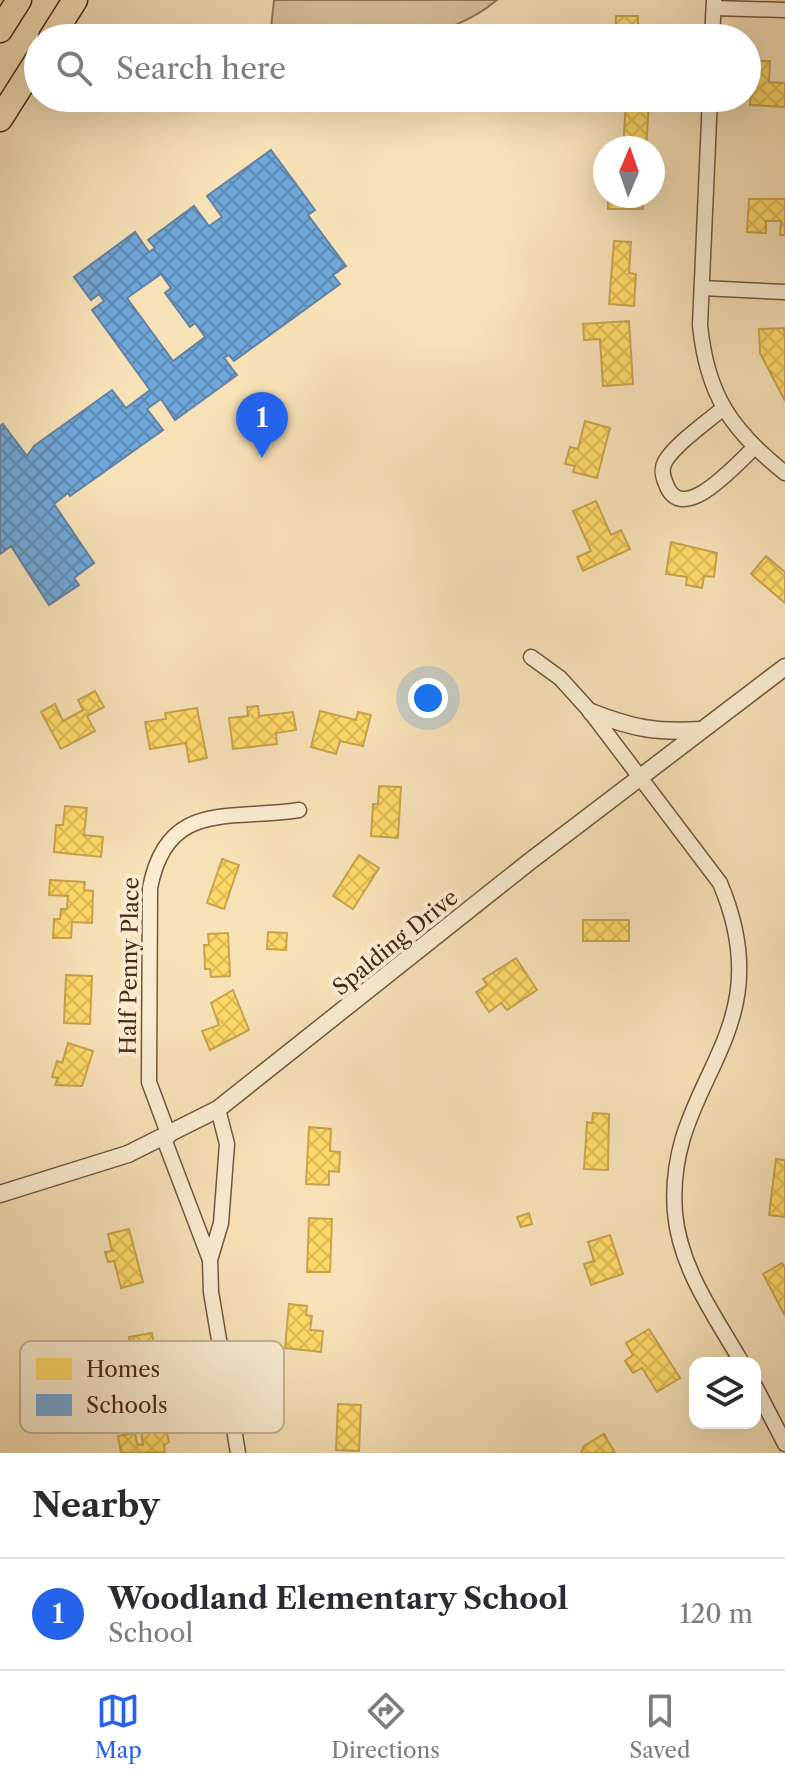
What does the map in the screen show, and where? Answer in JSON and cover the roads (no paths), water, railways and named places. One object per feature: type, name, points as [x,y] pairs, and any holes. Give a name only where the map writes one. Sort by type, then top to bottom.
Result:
[{"type":"highway","points":[[0,30],[19,0]]},
{"type":"highway","points":[[60,24],[75,0]]},
{"type":"highway","points":[[0,119],[24,81]]},
{"type":"street","points":[[713,24],[714,4],[785,10]]},
{"type":"street","points":[[709,112],[702,288],[703,352],[722,409],[754,448],[785,473]]},
{"type":"street","points":[[702,288],[785,292]]},
{"type":"street","points":[[722,409],[667,458],[662,475],[668,490],[682,499],[699,497],[754,448]]},
{"type":"street","points":[[531,657],[560,678],[591,712],[720,883],[736,912],[745,944],[748,980],[742,1018],[684,1140],[676,1174],[675,1212],[681,1246],[694,1281],[738,1357]]},
{"type":"street","name":"Spalding Drive","points":[[0,1194],[89,1168],[167,1137],[218,1109],[638,778],[785,667]]},
{"type":"street","points":[[591,712],[631,728],[661,732],[702,729]]},
{"type":"street","name":"Half Penny Place","points":[[210,1260],[149,1082],[150,888],[154,864],[171,838],[199,819],[220,814],[299,810]]},
{"type":"street","points":[[218,1109],[227,1144],[221,1223],[210,1260],[218,1341]]},
{"type":"street","points":[[761,1398],[785,1444]]},
{"type":"street","points":[[234,1433],[238,1453]]},
{"type":"place","name":"Woodland Elementary School","points":[[262,458]]}]
